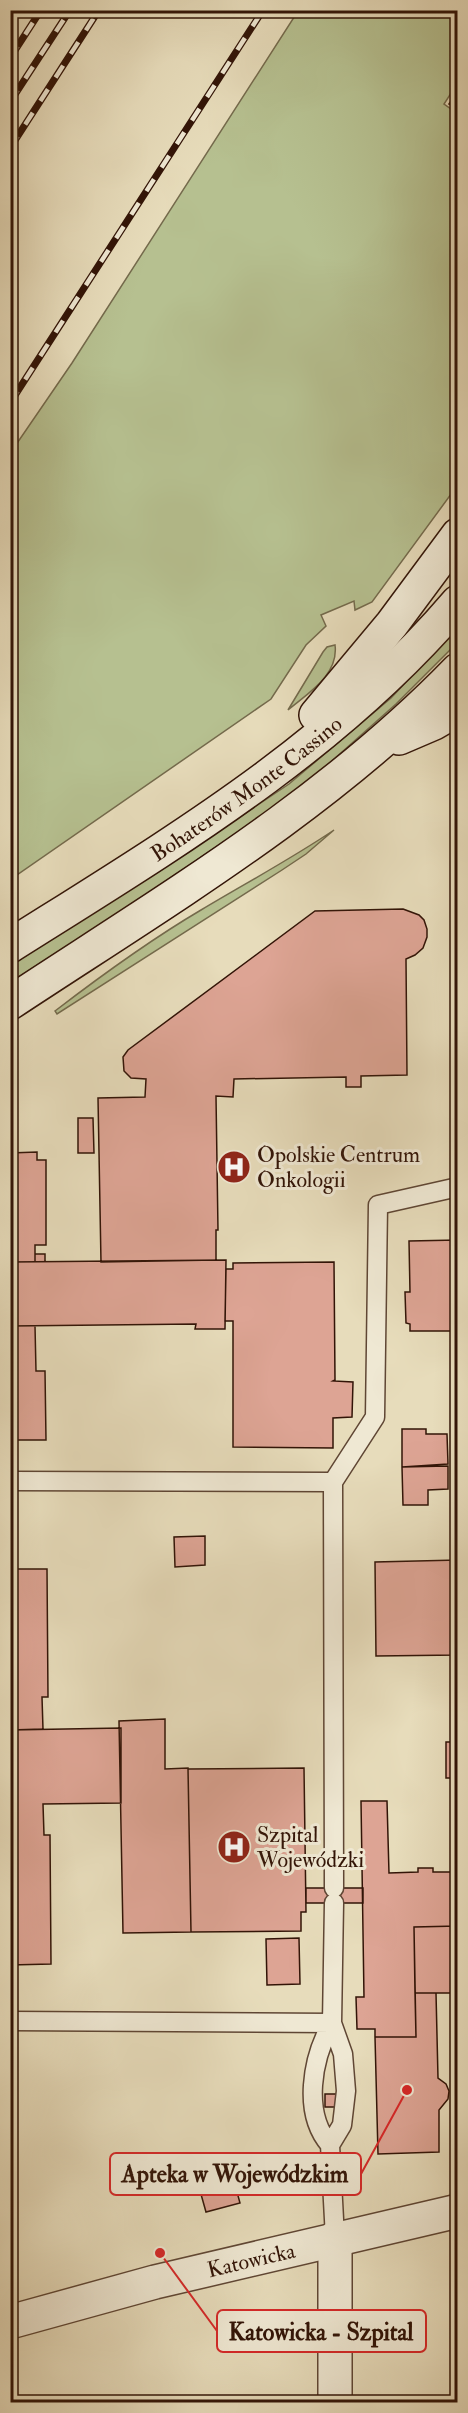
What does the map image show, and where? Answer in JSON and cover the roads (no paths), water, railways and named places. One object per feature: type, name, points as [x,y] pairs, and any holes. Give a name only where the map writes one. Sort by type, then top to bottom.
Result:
[{"type":"main road","points":[[284,765],[297,738],[392,624],[458,535]]},
{"type":"main road","name":"Bohaterów Monte Cassino","points":[[10,946],[208,819],[284,765],[385,678],[458,602]]},
{"type":"main road","name":"Bohaterów Monte Cassino","points":[[10,1003],[268,832],[378,746],[458,670]]},
{"type":"main road","points":[[378,746],[415,732],[458,710]]},
{"type":"main road","name":"Katowicka","points":[[10,2322],[155,2282],[458,2211]]},
{"type":"main road","points":[[335,2238],[335,2403]]},
{"type":"lane","points":[[335,2238],[330,2145],[342,2125],[346,2091],[343,2054],[332,2023],[333,1482],[375,1417],[378,1205],[458,1187]]},
{"type":"lane","points":[[10,1481],[333,1482]]},
{"type":"lane","points":[[10,2022],[332,2023]]},
{"type":"lane","points":[[330,2145],[320,2133],[314,2111],[314,2081],[317,2057],[323,2038],[332,2023]]},
{"type":"railway","points":[[10,58],[41,10]]},
{"type":"railway","points":[[10,102],[70,10]]},
{"type":"railway","points":[[10,148],[99,10]]},
{"type":"railway","points":[[10,403],[263,10]]},
{"type":"place","name":"Opolskie Centrum Onkologii","points":[[234,1167]]},
{"type":"place","name":"Szpital Wojewódzki","points":[[234,1847]]},
{"type":"place","name":"Apteka w Wojewódzkim","points":[[407,2090]]},
{"type":"place","name":"Katowicka - Szpital","points":[[160,2253]]}]
